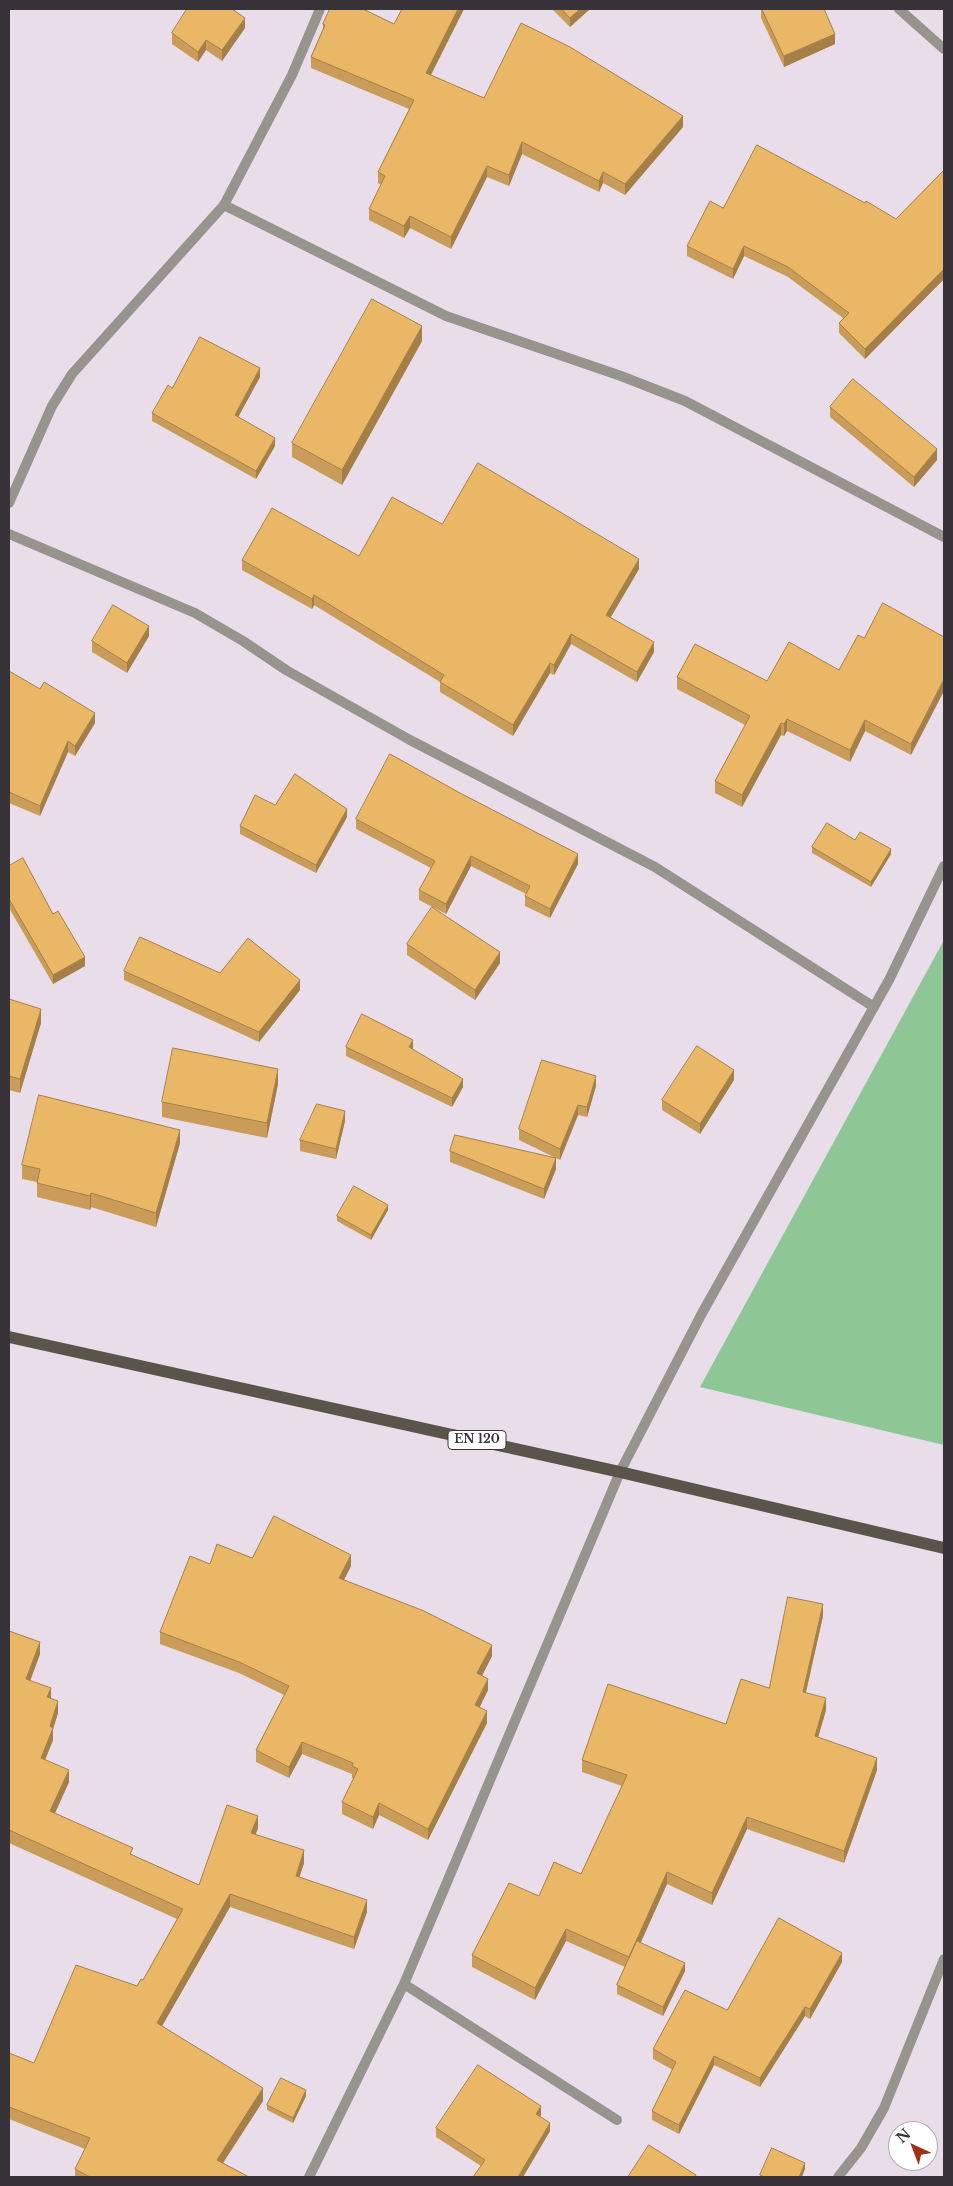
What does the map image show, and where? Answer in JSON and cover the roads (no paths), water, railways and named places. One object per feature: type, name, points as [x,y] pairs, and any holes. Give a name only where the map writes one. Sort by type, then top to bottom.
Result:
[{"type":"main road","name":"EN 120","points":[[9,1337],[620,1472],[944,1548]]},
{"type":"street","points":[[9,503],[52,406],[72,374],[224,205],[292,75],[320,9]]},
{"type":"street","points":[[899,9],[944,49]]},
{"type":"street","points":[[224,205],[446,316],[621,376],[685,401],[944,537]]},
{"type":"street","points":[[9,534],[196,613],[286,670],[410,740],[655,867],[874,1007]]},
{"type":"street","points":[[309,2177],[404,1984],[620,1472],[701,1315],[874,1007],[944,866]]},
{"type":"street","points":[[838,2177],[861,2148],[884,2108],[944,1959]]},
{"type":"street","points":[[404,1984],[617,2120]]}]
